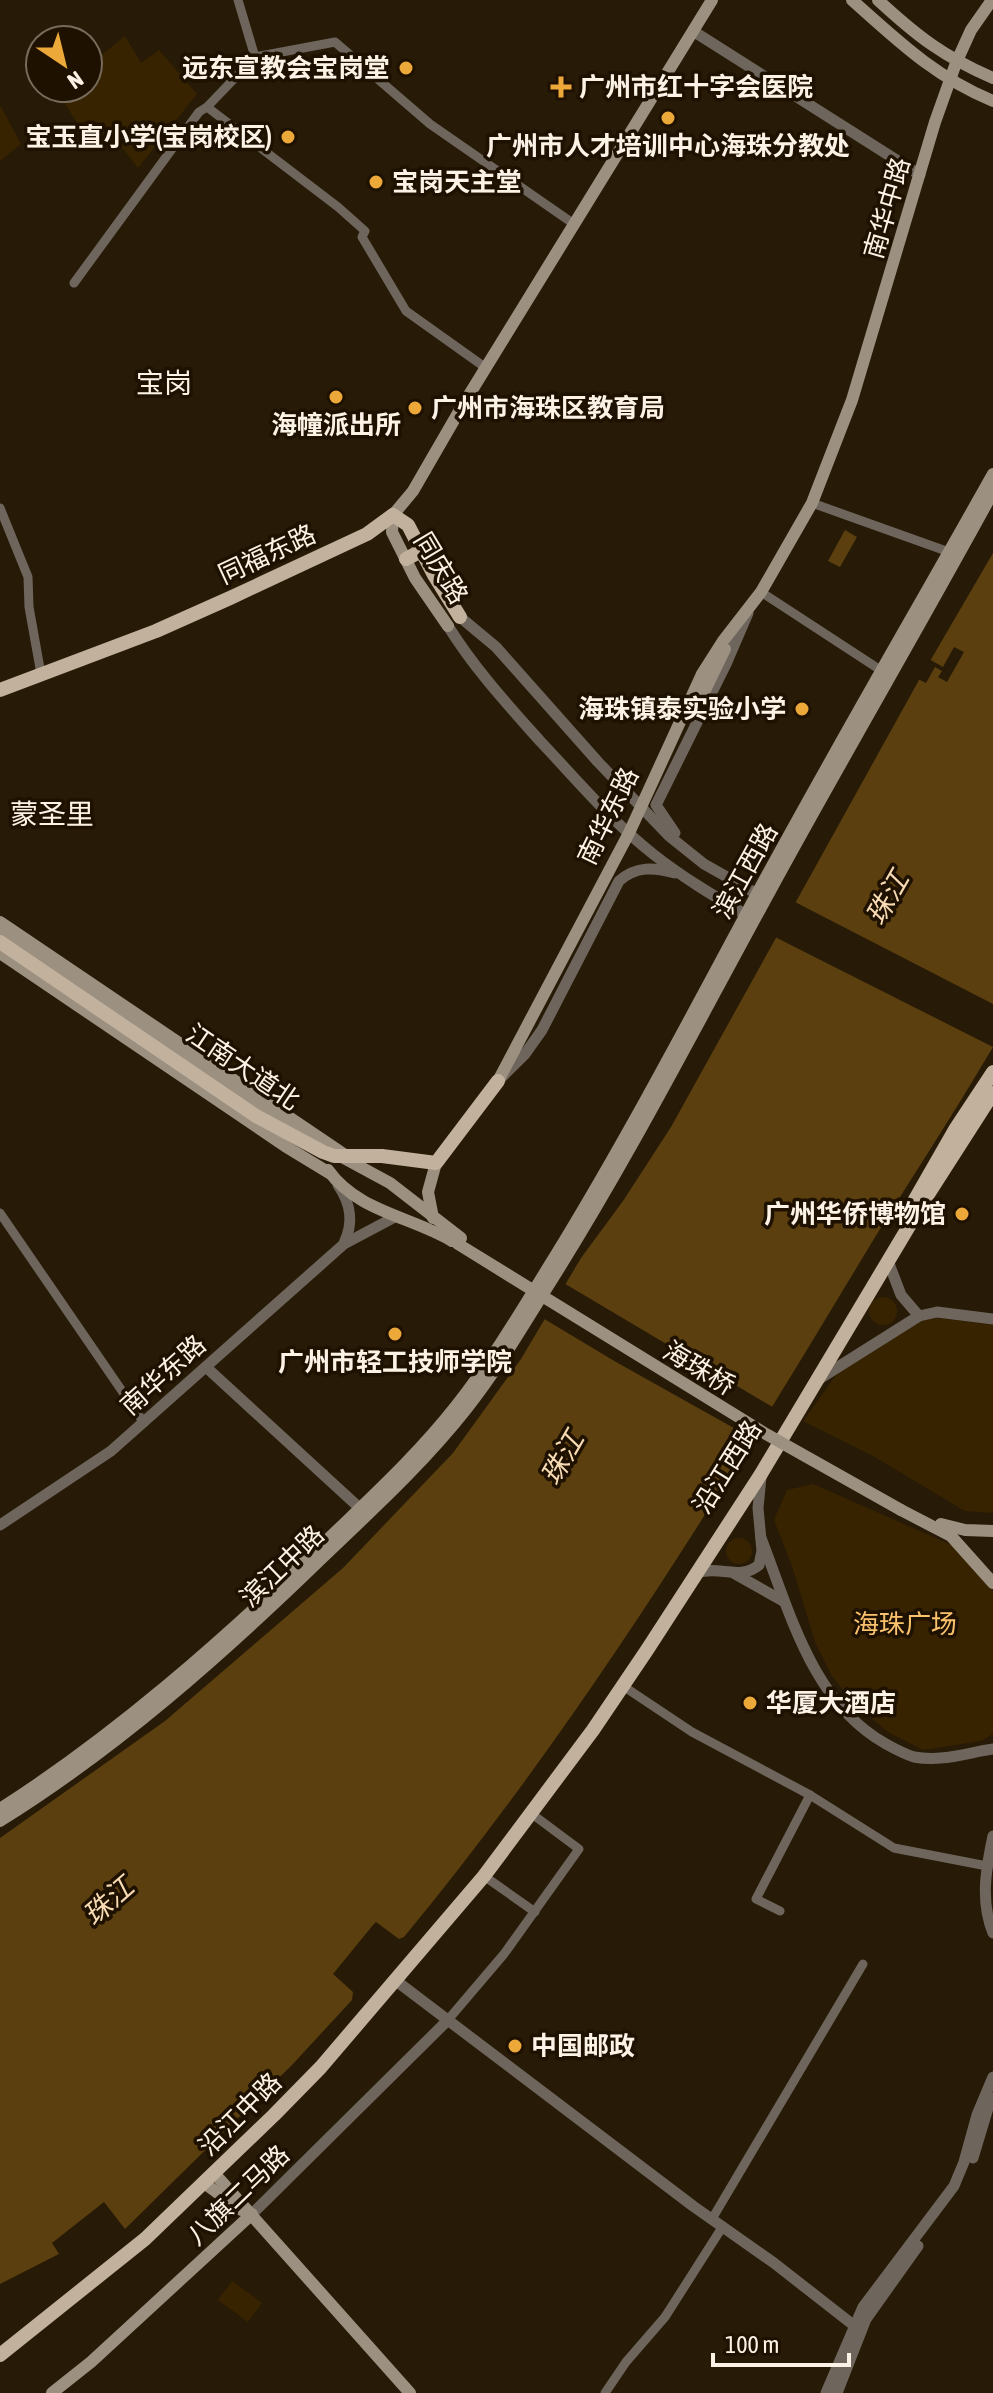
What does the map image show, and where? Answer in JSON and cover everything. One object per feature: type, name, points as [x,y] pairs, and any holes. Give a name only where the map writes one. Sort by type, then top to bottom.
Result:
[{"type":"main road","name":"同福东路","points":[[0,690],[156,631],[367,534],[393,515],[413,491],[712,0]]},
{"type":"main road","points":[[852,0],[928,67],[993,101]]},
{"type":"main road","points":[[878,0],[956,63],[993,78]]},
{"type":"main road","name":"南华中路","points":[[839,435],[956,63],[971,30],[992,0]]},
{"type":"main road","name":"南华东路","points":[[433,1218],[428,1192],[436,1163],[498,1081],[607,872],[629,833],[649,809],[695,687],[711,657],[761,592],[812,503],[839,435]]},
{"type":"main road","name":"滨江西路","points":[[539,1291],[660,1097],[993,474]]},
{"type":"main road","name":"滨江西路","points":[[539,1291],[757,894],[993,492]]},
{"type":"main road","name":"同庆路","points":[[393,515],[408,525],[454,622]]},
{"type":"main road","name":"同庆路","points":[[393,515],[392,532],[428,599],[454,622]]},
{"type":"main road","points":[[406,559],[421,551]]},
{"type":"main road","points":[[693,715],[718,662],[750,607]]},
{"type":"main road","points":[[0,922],[349,1159]]},
{"type":"main road","name":"江南大道北","points":[[0,931],[280,1121],[404,1193],[460,1241]]},
{"type":"main road","name":"江南大道北","points":[[0,942],[308,1148],[354,1196],[395,1217],[460,1241]]},
{"type":"main road","points":[[0,953],[331,1174]]},
{"type":"main road","name":"沿江西路","points":[[481,1874],[655,1626],[796,1402],[942,1152],[993,1072]]},
{"type":"main road","name":"沿江西路","points":[[481,1874],[532,1814],[623,1686],[761,1474],[993,1093]]},
{"type":"main road","points":[[256,1116],[323,1152],[349,1159],[382,1156],[436,1163]]},
{"type":"main road","name":"海珠桥","points":[[460,1241],[766,1434],[951,1536],[993,1583]]},
{"type":"main road","name":"滨江中路","points":[[0,1821],[69,1775],[176,1692],[244,1632],[363,1512],[425,1443],[539,1291]]},
{"type":"main road","name":"海珠桥","points":[[903,1507],[951,1528],[993,1531]]},
{"type":"main road","name":"滨江中路","points":[[0,1809],[77,1756],[195,1663],[363,1512]]},
{"type":"main road","name":"沿江中路","points":[[0,2355],[145,2239],[321,2067],[481,1874]]},
{"type":"main road","points":[[209,2178],[252,2214],[410,2393]]},
{"type":"main road","name":"八旗二马路","points":[[52,2393],[91,2362],[252,2214]]},
{"type":"street","points":[[238,0],[255,57]]},
{"type":"street","points":[[693,31],[920,175]]},
{"type":"street","points":[[74,283],[199,112],[255,57],[335,42],[430,124],[574,224]]},
{"type":"street","points":[[207,107],[365,231],[362,237],[406,311],[485,370]]},
{"type":"street","points":[[812,503],[949,552]]},
{"type":"street","points":[[0,508],[28,577],[29,607],[41,674]]},
{"type":"street","points":[[761,592],[887,674]]},
{"type":"street","points":[[649,809],[726,664],[750,607]]},
{"type":"street","points":[[454,622],[496,647],[598,762],[649,809],[693,856],[757,894],[760,910],[746,915],[683,875],[629,833],[476,669],[454,622]]},
{"type":"street","points":[[498,1081],[525,1054],[542,1030],[615,887],[631,872],[650,868],[683,875]]},
{"type":"street","points":[[602,915],[607,872]]},
{"type":"street","points":[[331,1174],[349,1206],[349,1234],[344,1244]]},
{"type":"street","points":[[0,1213],[144,1423]]},
{"type":"street","name":"南华东路","points":[[0,1525],[95,1463],[144,1423],[344,1244],[395,1217]]},
{"type":"street","points":[[888,1261],[901,1295],[919,1316]]},
{"type":"street","points":[[819,1379],[919,1316],[937,1312],[993,1319]]},
{"type":"street","points":[[207,1368],[363,1512]]},
{"type":"street","points":[[696,1573],[707,1569],[748,1572],[759,1565],[762,1559],[758,1508],[761,1474]]},
{"type":"street","points":[[761,1538],[783,1601],[828,1692],[857,1726],[902,1753],[915,1757],[940,1759],[993,1749]]},
{"type":"street","points":[[731,1572],[783,1601]]},
{"type":"street","points":[[623,1686],[692,1732],[810,1795],[894,1848],[987,1866]]},
{"type":"street","points":[[780,1911],[756,1899],[810,1795]]},
{"type":"street","points":[[447,2021],[504,1954],[579,1849],[532,1814]]},
{"type":"street","points":[[993,1836],[987,1866],[986,1905],[993,1933]]},
{"type":"street","points":[[481,1874],[535,1912]]},
{"type":"street","points":[[712,2219],[863,1964]]},
{"type":"street","points":[[395,1980],[858,2329]]},
{"type":"street","name":"八旗二马路","points":[[252,2214],[447,2021]]},
{"type":"street","points":[[837,2393],[863,2307],[954,2186],[993,2077]]},
{"type":"street","points":[[826,2393],[858,2329],[958,2194],[972,2163],[993,2093]]},
{"type":"street","points":[[605,2393],[626,2362],[665,2317],[723,2226]]},
{"type":"green space","points":[[125,36],[141,63],[159,50],[197,94],[138,168],[110,132],[90,144],[65,104],[104,104],[104,53]]},
{"type":"green space","points":[[0,105],[21,144],[0,161]]},
{"type":"green space","points":[[883,1297],[893,1301],[897,1311],[893,1321],[883,1325],[873,1321],[869,1311],[873,1301]]},
{"type":"green space","points":[[938,1318],[993,1325],[993,1513],[965,1511],[873,1456],[803,1421],[839,1371],[923,1320]]},
{"type":"green space","name":"海珠广场","points":[[813,1484],[954,1546],[993,1591],[993,1734],[981,1741],[923,1750],[888,1732],[852,1702],[832,1676],[815,1642],[792,1566],[774,1520],[787,1490]]},
{"type":"green space","points":[[739,1538],[748,1542],[752,1551],[748,1560],[739,1564],[730,1560],[726,1551],[730,1542]]},
{"type":"green space","points":[[232,2281],[262,2303],[248,2322],[218,2300]]},
{"type":"water","points":[[845,530],[857,537],[840,567],[828,561]]},
{"type":"water","name":"珠江","points":[[993,553],[993,1047],[646,1606],[530,1774],[404,1937],[399,1939],[376,1922],[373,1925],[333,1974],[353,1992],[352,2000],[292,2065],[125,2229],[104,2202],[52,2243],[59,2254],[0,2284],[0,1838],[165,1721],[343,1568],[453,1453],[521,1359],[581,1258],[671,1127],[919,680]]},
{"type":"pier","points":[[954,647],[964,652],[947,682],[938,677],[942,671],[935,667],[926,683],[916,678],[927,658],[943,667]]},
{"type":"pier","points":[[793,901],[993,1004],[993,1047],[773,936]]},
{"type":"pier","points":[[562,1282],[776,1409],[757,1441],[541,1317]]},
{"type":"place","name":"远东宣教会宝岗堂","points":[[406,68]]},
{"type":"place","name":"广州市红十字会医院","points":[[561,87]]},
{"type":"place","name":"广州市人才培训中心海珠分教处","points":[[668,118]]},
{"type":"place","name":"宝玉直小学(宝岗校区)","points":[[288,137]]},
{"type":"place","name":"宝岗天主堂","points":[[376,182]]},
{"type":"place","name":"海幢派出所","points":[[336,397]]},
{"type":"place","name":"广州市海珠区教育局","points":[[415,408]]},
{"type":"place","name":"海珠镇泰实验小学","points":[[802,709]]},
{"type":"place","name":"广州华侨博物馆","points":[[962,1214]]},
{"type":"place","name":"广州市轻工技师学院","points":[[395,1334]]},
{"type":"place","name":"华厦大酒店","points":[[750,1703]]},
{"type":"place","name":"中国邮政","points":[[515,2046]]},
{"type":"district","name":"宝岗","points":[[164,383]]},
{"type":"district","name":"蒙圣里","points":[[52,814]]}]
